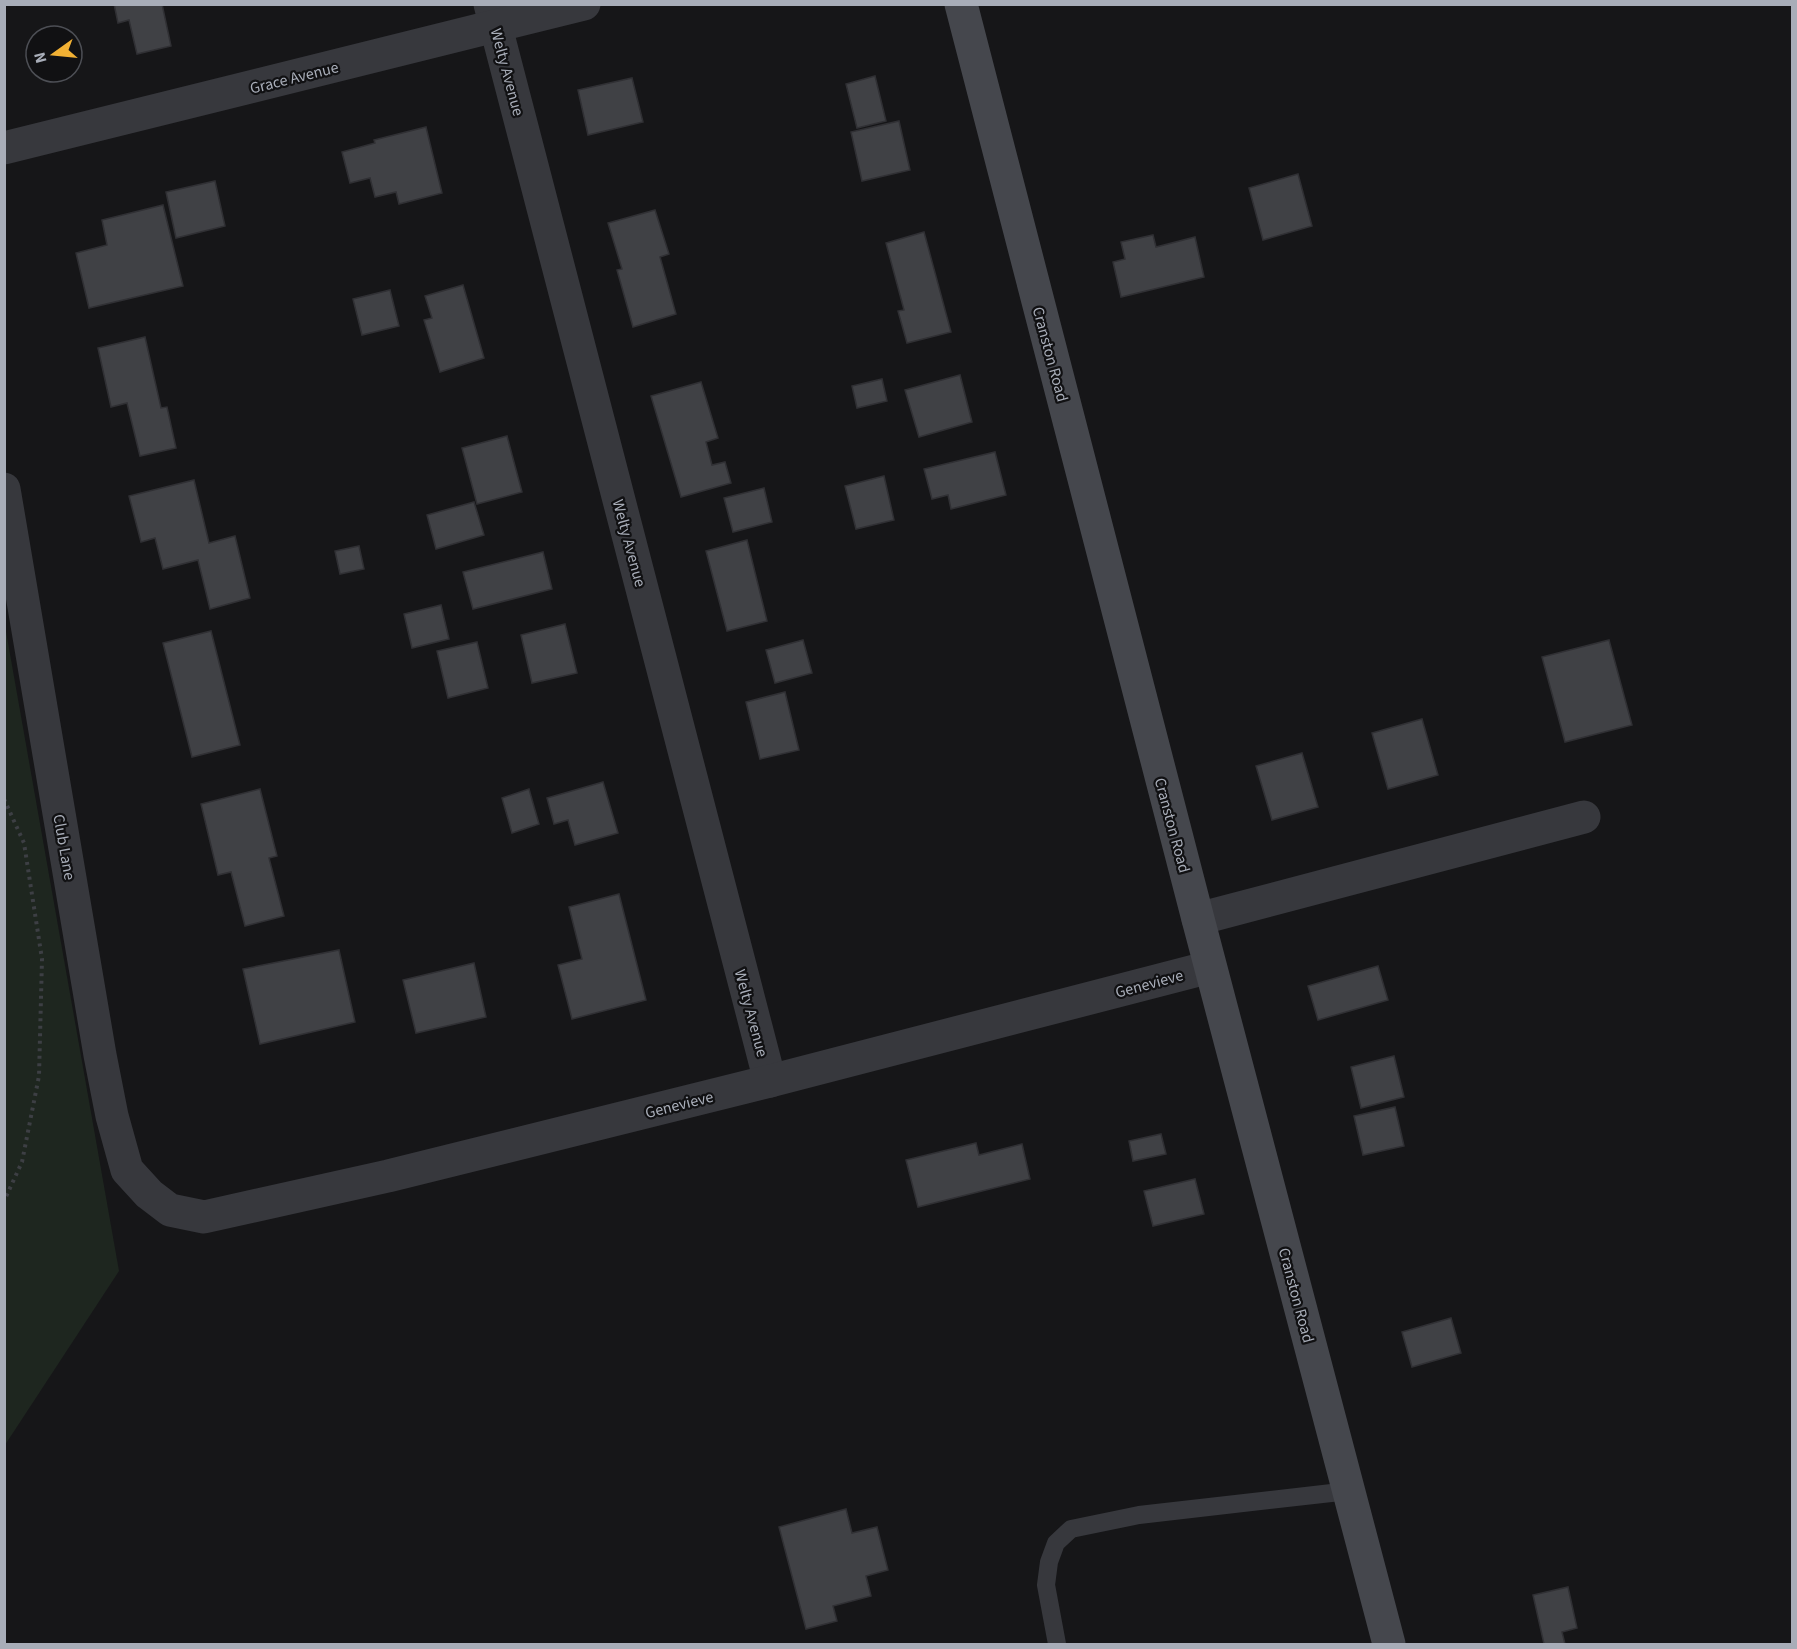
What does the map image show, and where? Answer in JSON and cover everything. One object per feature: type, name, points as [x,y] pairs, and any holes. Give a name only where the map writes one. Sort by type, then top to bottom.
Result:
[{"type":"street","name":"Grace Avenue","points":[[4,148],[493,16],[584,4]]},
{"type":"street","name":"Cranston Road","points":[[961,4],[1210,967],[1389,1644]]},
{"type":"street","name":"Welty Avenue","points":[[493,16],[770,1081]]},
{"type":"street","name":"Club Lane","points":[[4,489],[108,1096],[128,1170],[149,1194]]},
{"type":"street","points":[[1198,919],[1584,817]]},
{"type":"street","name":"Genevieve","points":[[149,1194],[170,1210],[204,1217],[388,1176],[770,1081],[1210,967]]},
{"type":"lane","points":[[1057,1644],[1046,1586],[1049,1562],[1056,1543],[1071,1528],[1139,1515],[1349,1491]]},
{"type":"path","points":[[4,799],[24,843],[42,959],[39,1076],[22,1162],[4,1200]]},
{"type":"shaded area","points":[[4,620],[119,1271],[5,1445],[4,1445]]},
{"type":"building","points":[[114,4],[162,4],[171,46],[137,54],[129,20],[118,23]]},
{"type":"building","points":[[875,76],[886,121],[857,128],[846,84]]},
{"type":"building","points":[[632,78],[643,122],[588,135],[578,90]]},
{"type":"building","points":[[899,121],[910,170],[862,181],[851,132]]},
{"type":"building","points":[[426,127],[442,193],[399,204],[396,192],[375,197],[370,178],[350,183],[342,152],[375,143],[374,140]]},
{"type":"building","points":[[1298,174],[1312,226],[1263,240],[1249,188]]},
{"type":"building","points":[[215,181],[225,226],[176,238],[166,192]]},
{"type":"building","points":[[163,205],[183,286],[89,308],[76,253],[107,245],[102,220]]},
{"type":"building","points":[[655,210],[669,254],[660,257],[676,314],[633,327],[617,270],[622,269],[608,223]]},
{"type":"building","points":[[924,232],[951,332],[907,343],[898,311],[904,310],[886,243]]},
{"type":"building","points":[[1153,235],[1156,247],[1195,237],[1204,277],[1121,297],[1113,262],[1125,259],[1121,242]]},
{"type":"building","points":[[463,285],[484,358],[440,372],[424,320],[432,318],[425,296]]},
{"type":"building","points":[[390,290],[399,326],[362,335],[353,299]]},
{"type":"building","points":[[145,337],[161,408],[167,407],[176,448],[140,456],[127,403],[111,407],[98,348]]},
{"type":"building","points":[[960,375],[972,422],[919,437],[905,390]]},
{"type":"building","points":[[882,379],[887,401],[857,408],[852,386]]},
{"type":"building","points":[[701,382],[718,438],[706,442],[712,465],[725,462],[731,483],[681,497],[651,396]]},
{"type":"building","points":[[507,436],[522,492],[477,504],[462,448]]},
{"type":"building","points":[[995,452],[1006,495],[951,509],[948,495],[932,499],[924,469]]},
{"type":"building","points":[[884,476],[894,520],[856,529],[845,486]]},
{"type":"building","points":[[194,480],[209,543],[235,536],[250,598],[210,609],[198,560],[163,569],[155,538],[141,542],[129,496]]},
{"type":"building","points":[[764,488],[772,522],[733,532],[724,498]]},
{"type":"building","points":[[474,502],[484,535],[436,549],[427,515]]},
{"type":"building","points":[[747,540],[767,621],[727,631],[706,551]]},
{"type":"building","points":[[359,546],[364,569],[340,574],[335,551]]},
{"type":"building","points":[[543,552],[552,589],[473,609],[463,572]]},
{"type":"building","points":[[441,605],[449,639],[412,648],[404,614]]},
{"type":"building","points":[[565,624],[577,673],[532,683],[521,635]]},
{"type":"building","points":[[211,631],[240,745],[192,757],[163,643]]},
{"type":"building","points":[[803,640],[812,673],[775,683],[766,650]]},
{"type":"building","points":[[1609,640],[1632,725],[1565,742],[1542,657]]},
{"type":"building","points":[[477,642],[488,688],[448,698],[437,651]]},
{"type":"building","points":[[785,692],[799,750],[760,759],[746,702]]},
{"type":"building","points":[[1422,719],[1438,775],[1388,789],[1372,733]]},
{"type":"building","points":[[1302,753],[1318,807],[1272,820],[1256,766]]},
{"type":"building","points":[[603,782],[618,833],[575,845],[568,820],[554,824],[547,798]]},
{"type":"building","points":[[260,789],[277,856],[269,858],[284,916],[245,926],[231,872],[218,875],[201,804]]},
{"type":"building","points":[[529,789],[539,824],[512,833],[502,798]]},
{"type":"building","points":[[619,894],[646,1000],[572,1019],[558,965],[582,959],[569,907]]},
{"type":"building","points":[[339,950],[355,1022],[260,1044],[243,969]]},
{"type":"building","points":[[474,963],[486,1017],[416,1033],[403,980]]},
{"type":"building","points":[[1378,966],[1388,1000],[1318,1020],[1308,986]]},
{"type":"building","points":[[1394,1056],[1404,1097],[1361,1108],[1351,1067]]},
{"type":"building","points":[[1395,1107],[1404,1146],[1363,1155],[1354,1116]]},
{"type":"building","points":[[1161,1134],[1166,1154],[1133,1161],[1129,1141]]},
{"type":"building","points":[[976,1143],[979,1155],[1022,1144],[1030,1179],[918,1207],[906,1160]]},
{"type":"building","points":[[1195,1179],[1204,1214],[1153,1226],[1144,1191]]},
{"type":"building","points":[[1451,1318],[1461,1353],[1412,1367],[1402,1332]]},
{"type":"building","points":[[846,1509],[852,1533],[877,1527],[888,1570],[866,1576],[871,1596],[833,1606],[837,1621],[806,1629],[779,1527]]},
{"type":"building","points":[[1568,1587],[1577,1628],[1562,1632],[1565,1644],[1544,1644],[1533,1595]]}]
